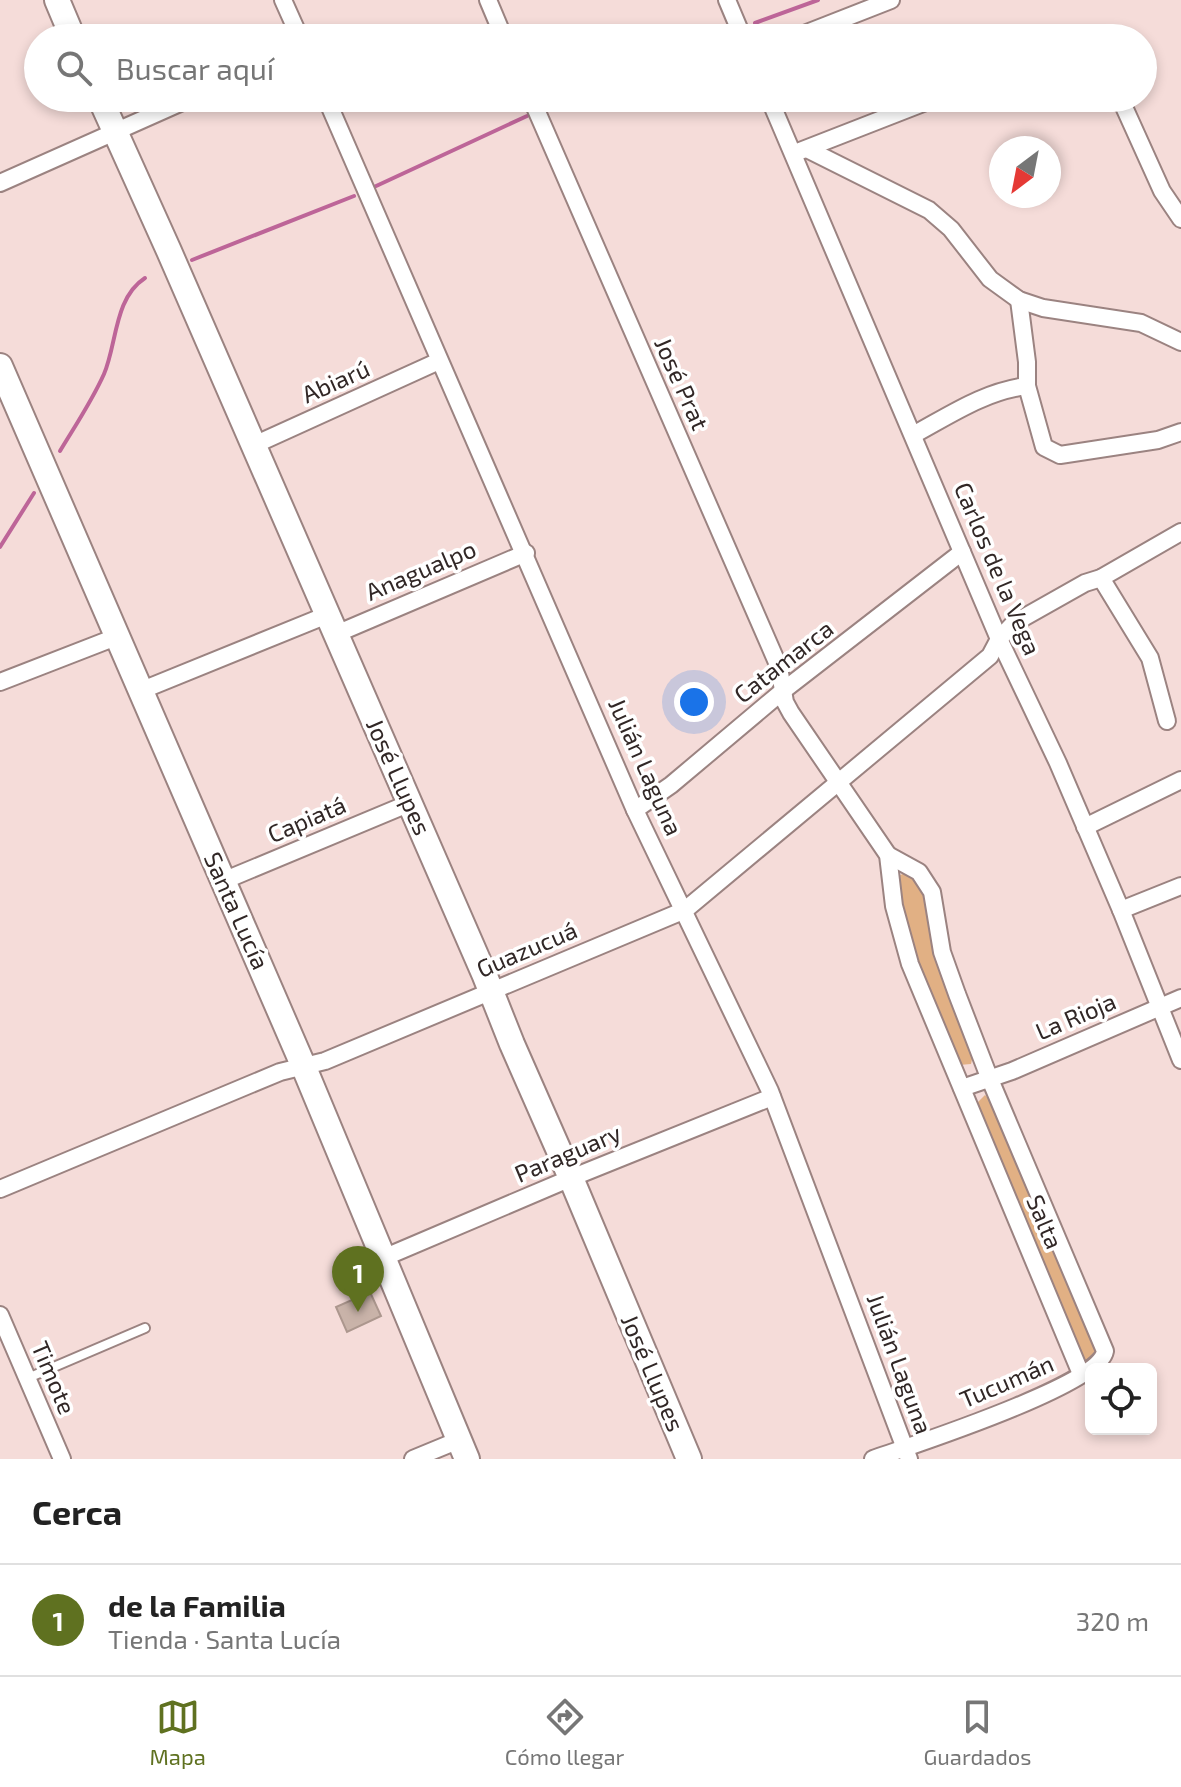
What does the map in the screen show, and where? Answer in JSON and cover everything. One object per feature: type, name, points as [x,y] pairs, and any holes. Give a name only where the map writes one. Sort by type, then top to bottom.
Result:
[{"type":"street","points":[[57,0],[67,24]]},
{"type":"street","points":[[283,0],[294,24]]},
{"type":"street","points":[[488,0],[498,24]]},
{"type":"street","points":[[727,0],[737,24]]},
{"type":"street","points":[[830,24],[891,0]]},
{"type":"street","name":"José Llupes","points":[[106,112],[410,803],[689,1459]]},
{"type":"street","points":[[0,183],[158,112]]},
{"type":"street","name":"Julián Laguna","points":[[332,112],[635,810],[772,1097],[907,1454]]},
{"type":"street","name":"José Prat","points":[[537,112],[779,667],[784,690]]},
{"type":"street","name":"Carlos de la Vega","points":[[777,112],[800,150],[913,435],[999,639],[1058,763],[1181,1060]]},
{"type":"street","points":[[800,150],[899,112]]},
{"type":"street","points":[[1126,112],[1162,191],[1181,219]]},
{"type":"street","points":[[800,150],[929,210],[951,229],[990,279],[1019,300],[1043,308],[1141,323],[1181,342]]},
{"type":"street","points":[[1019,300],[1027,386],[1044,447],[1060,455],[1158,440],[1181,432]]},
{"type":"street","name":"Abiarú","points":[[252,446],[439,361]]},
{"type":"street","name":"Santa Lucía","points":[[0,366],[303,1065],[463,1450]]},
{"type":"street","points":[[913,435],[979,399],[999,391],[1027,386]]},
{"type":"street","name":"Guazucuá","points":[[0,1189],[280,1072],[325,1061],[685,910],[990,656],[999,639],[1014,623],[1181,532]]},
{"type":"street","name":"Catamarca","points":[[635,810],[671,785],[784,690],[962,552]]},
{"type":"street","name":"Anagualpo","points":[[140,691],[526,553]]},
{"type":"street","points":[[1101,578],[1150,658],[1167,721]]},
{"type":"street","points":[[0,682],[116,637]]},
{"type":"street","name":"Salta","points":[[784,690],[791,713],[888,855],[899,931],[910,964],[1081,1374]]},
{"type":"street","points":[[1085,827],[1181,780]]},
{"type":"street","name":"Capiatá","points":[[223,881],[410,803]]},
{"type":"street","name":"Salta","points":[[888,855],[919,872],[932,892],[942,952],[989,1077],[1105,1351]]},
{"type":"street","points":[[1121,910],[1181,886]]},
{"type":"street","name":"La Rioja","points":[[989,1077],[1012,1071],[1181,998]]},
{"type":"street","points":[[962,1088],[989,1077]]},
{"type":"street","name":"Paraguary","points":[[383,1258],[772,1097]]},
{"type":"street","name":"Timote","points":[[0,1315],[62,1459]]},
{"type":"street","name":"Tucumán","points":[[873,1459],[907,1454],[1065,1385],[1100,1363],[1105,1351]]},
{"type":"street","points":[[413,1459],[463,1450]]},
{"type":"lane","points":[[27,1378],[145,1328]]},
{"type":"shaded area","points":[[906,873],[914,878],[926,896],[942,980],[973,1055],[971,1064],[959,1065],[923,989],[895,882]]},
{"type":"shaded area","points":[[985,1095],[992,1102],[1098,1352],[1090,1363],[1083,1362],[976,1108]]},
{"type":"building","points":[[370,1292],[381,1316],[347,1332],[336,1307]]},
{"type":"waterway","points":[[755,23],[818,0]]},
{"type":"waterway","points":[[374,187],[527,116]]},
{"type":"waterway","points":[[192,260],[354,196]]},
{"type":"waterway","points":[[60,451],[104,374],[127,297],[145,278]]},
{"type":"waterway","points":[[0,547],[34,493]]},
{"type":"place","name":"de la Familia","points":[[358,1312]]}]
